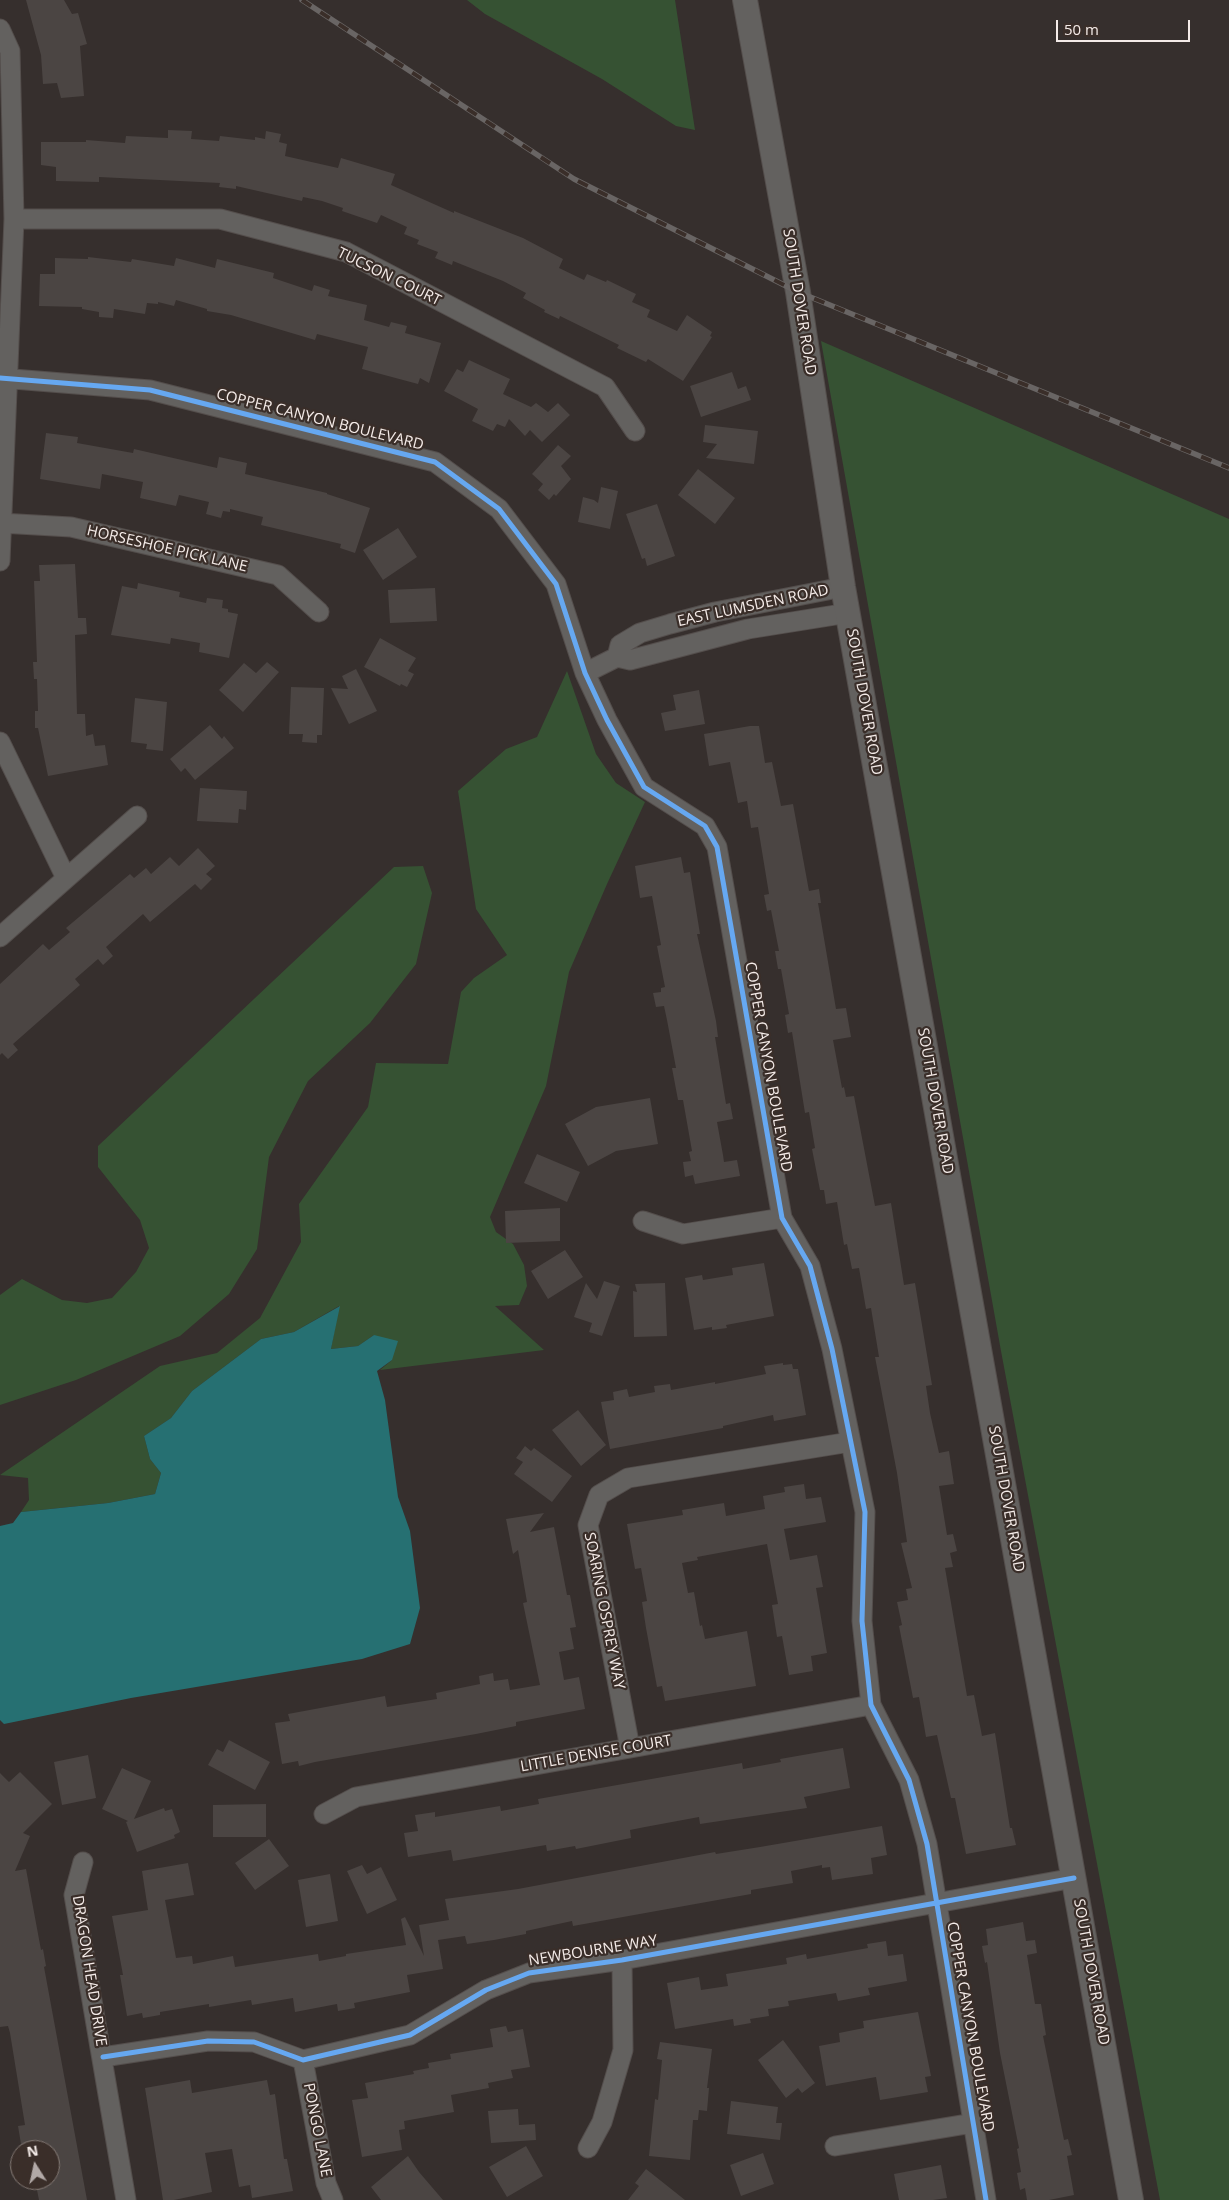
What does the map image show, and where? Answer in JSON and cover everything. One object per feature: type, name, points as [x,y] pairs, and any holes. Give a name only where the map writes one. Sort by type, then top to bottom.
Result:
[{"type":"street","name":"SOUTH DOVER ROAD","points":[[745,0],[798,292],[843,587],[1131,2200]]},
{"type":"street","points":[[0,29],[10,51],[14,220],[4,378],[0,561]]},
{"type":"street","name":"TUCSON COURT","points":[[14,220],[220,219],[346,252],[605,387],[635,431]]},
{"type":"street","name":"COPPER CANYON BOULEVARD","points":[[4,378],[150,390],[435,462],[499,509],[556,584],[585,673],[607,720],[644,787],[706,826],[717,847],[782,1218],[810,1266],[832,1349],[865,1512],[862,1621],[871,1705],[909,1780],[927,1844],[986,2200]]},
{"type":"street","name":"HORSESHOE PICK LANE","points":[[0,523],[71,527],[278,575],[319,612]]},
{"type":"street","name":"EAST LUMSDEN ROAD","points":[[617,657],[620,645],[640,633],[715,612],[843,587]]},
{"type":"street","name":"EAST LUMSDEN ROAD","points":[[585,673],[617,657],[630,660],[748,629],[848,613]]},
{"type":"street","points":[[0,742],[66,878]]},
{"type":"street","points":[[0,937],[137,816]]},
{"type":"street","points":[[643,1221],[683,1234],[782,1218]]},
{"type":"street","name":"SOARING OSPREY WAY","points":[[630,1748],[588,1525],[599,1495],[628,1478],[850,1442]]},
{"type":"street","name":"LITTLE DENISE COURT","points":[[324,1814],[356,1797],[871,1705]]},
{"type":"street","name":"DRAGON HEAD DRIVE","points":[[82,1862],[74,1895],[126,2200]]},
{"type":"street","name":"NEWBOURNE WAY","points":[[304,2060],[410,2034],[486,1990],[530,1972],[622,1960],[1074,1878]]},
{"type":"street","points":[[588,2148],[602,2122],[623,2050],[622,1960]]},
{"type":"street","points":[[103,2057],[208,2041],[254,2042],[304,2060]]},
{"type":"street","name":"PONGO LANE","points":[[304,2060],[326,2183],[333,2200]]},
{"type":"street","points":[[835,2146],[974,2123]]},
{"type":"green space","points":[[467,0],[675,0],[695,130],[676,126],[602,79],[485,14]]},
{"type":"green space","points":[[821,341],[1229,519],[1229,2200],[1160,2200],[1001,1351]]},
{"type":"green space","points":[[567,671],[596,754],[616,783],[645,802],[569,972],[546,1086],[490,1217],[496,1232],[513,1244],[524,1265],[527,1286],[519,1305],[495,1306],[544,1350],[380,1370],[392,1360],[374,1335],[358,1346],[331,1349],[339,1306],[294,1332],[261,1339],[192,1391],[171,1418],[144,1436],[150,1459],[161,1473],[155,1494],[108,1503],[21,1512],[29,1500],[28,1478],[0,1475],[160,1366],[217,1353],[260,1318],[301,1242],[299,1204],[368,1107],[376,1063],[448,1064],[461,992],[474,978],[507,955],[476,909],[458,791],[506,749],[537,737]]},
{"type":"green space","points":[[423,866],[432,893],[416,964],[370,1023],[308,1081],[269,1157],[257,1249],[229,1294],[180,1336],[76,1380],[0,1405],[0,1295],[22,1279],[62,1300],[87,1303],[112,1298],[136,1272],[149,1248],[140,1220],[98,1167],[98,1146],[394,867]]},
{"type":"water","points":[[340,1306],[331,1349],[358,1346],[374,1335],[398,1341],[392,1360],[377,1371],[385,1400],[398,1497],[410,1531],[420,1608],[410,1644],[362,1659],[131,1698],[4,1724],[0,1720],[0,1526],[13,1523],[21,1512],[108,1503],[155,1494],[161,1473],[150,1459],[144,1436],[171,1418],[192,1391],[261,1339],[294,1332]]},
{"type":"building","points":[[26,0],[64,0],[72,14],[78,13],[87,44],[80,46],[84,96],[61,98],[57,83],[43,84],[41,55]]},
{"type":"building","points":[[168,130],[192,131],[191,139],[219,141],[220,136],[255,140],[255,137],[265,139],[266,131],[281,134],[279,142],[287,144],[285,156],[338,168],[341,158],[395,174],[391,185],[454,213],[454,211],[523,238],[563,259],[559,268],[584,280],[587,274],[606,282],[607,280],[636,294],[632,302],[650,310],[647,317],[677,331],[687,315],[712,332],[710,336],[712,337],[683,381],[648,359],[646,362],[617,348],[619,345],[560,316],[559,319],[544,312],[545,310],[523,298],[526,293],[503,281],[453,261],[452,265],[435,258],[438,252],[417,244],[419,240],[404,234],[407,227],[381,215],[377,223],[342,211],[343,208],[322,201],[303,197],[302,201],[236,186],[236,189],[219,187],[220,183],[99,177],[99,182],[56,181],[56,167],[41,165],[41,142],[86,142],[86,140],[125,143],[126,136],[168,138]]},
{"type":"building","points":[[88,257],[131,262],[132,259],[174,266],[176,258],[215,268],[217,259],[274,273],[273,278],[312,291],[314,285],[330,290],[328,296],[367,305],[364,320],[389,327],[391,322],[407,326],[405,333],[441,343],[429,383],[420,378],[418,384],[362,369],[368,347],[317,334],[315,340],[231,315],[207,311],[207,309],[176,300],[174,306],[158,302],[158,304],[147,303],[145,314],[114,309],[113,318],[99,317],[99,312],[82,309],[82,307],[39,306],[40,274],[55,274],[55,258],[88,259]]},
{"type":"building","points":[[469,360],[510,379],[503,394],[531,407],[536,403],[548,412],[558,403],[570,415],[542,442],[530,430],[525,436],[509,419],[505,427],[497,424],[493,431],[472,421],[478,409],[444,391],[457,369],[463,372]]},
{"type":"building","points":[[732,372],[738,389],[746,386],[751,400],[701,417],[690,386]]},
{"type":"building","points":[[705,425],[758,431],[754,464],[706,458],[717,444],[703,442]]},
{"type":"building","points":[[46,433],[78,437],[77,443],[133,453],[134,449],[217,468],[219,457],[247,463],[245,474],[327,493],[370,508],[355,553],[340,548],[341,544],[261,525],[263,517],[230,509],[230,512],[223,511],[221,518],[206,514],[209,502],[179,495],[176,506],[140,498],[143,482],[102,474],[100,489],[40,479]]},
{"type":"building","points":[[558,445],[571,456],[561,466],[571,479],[556,496],[554,494],[549,500],[538,490],[543,484],[532,474]]},
{"type":"building","points":[[698,469],[735,498],[715,524],[678,495]]},
{"type":"building","points":[[601,487],[618,491],[610,529],[578,522],[583,497],[598,503]]},
{"type":"building","points":[[657,504],[675,556],[647,566],[645,558],[642,559],[626,514]]},
{"type":"building","points":[[398,528],[417,557],[383,580],[363,550]]},
{"type":"building","points":[[75,564],[78,618],[86,618],[87,634],[75,635],[77,714],[85,714],[86,736],[93,734],[95,746],[105,745],[108,765],[48,776],[38,728],[35,728],[35,711],[38,711],[37,679],[34,679],[33,662],[37,662],[34,581],[40,581],[39,565]]},
{"type":"building","points":[[138,583],[180,592],[179,597],[206,603],[207,598],[223,600],[222,608],[228,609],[228,612],[238,614],[229,658],[199,652],[200,643],[171,638],[170,644],[111,635],[122,586],[137,589]]},
{"type":"building","points":[[435,588],[437,621],[390,623],[388,590]]},
{"type":"building","points":[[380,638],[416,658],[408,671],[414,674],[407,687],[401,684],[400,686],[364,667]]},
{"type":"building","points":[[267,662],[279,672],[243,712],[219,690],[244,663],[256,673]]},
{"type":"building","points":[[356,669],[377,711],[349,724],[331,688],[348,689],[342,676]]},
{"type":"building","points":[[291,687],[324,688],[322,735],[317,735],[317,743],[302,742],[303,734],[289,734]]},
{"type":"building","points":[[699,690],[705,724],[665,731],[661,713],[676,710],[673,695]]},
{"type":"building","points":[[135,698],[167,702],[163,751],[146,749],[147,744],[131,742]]},
{"type":"building","points":[[210,725],[222,739],[224,736],[234,748],[195,780],[185,768],[181,772],[170,759]]},
{"type":"building","points":[[759,726],[765,763],[772,762],[781,806],[793,804],[809,891],[819,889],[821,903],[818,903],[836,1009],[846,1008],[851,1037],[833,1040],[842,1088],[844,1087],[846,1097],[854,1096],[875,1206],[891,1203],[904,1285],[915,1283],[932,1385],[926,1386],[930,1413],[939,1453],[949,1451],[954,1484],[939,1486],[947,1535],[953,1534],[957,1551],[950,1553],[953,1567],[945,1568],[967,1696],[974,1695],[982,1736],[995,1733],[1010,1828],[1012,1828],[1016,1845],[966,1854],[955,1798],[951,1798],[937,1735],[926,1737],[919,1697],[913,1698],[899,1626],[902,1625],[897,1602],[908,1600],[906,1589],[912,1588],[901,1543],[907,1542],[897,1473],[875,1357],[879,1357],[871,1308],[866,1309],[859,1268],[852,1269],[847,1244],[844,1245],[837,1202],[826,1204],[824,1190],[820,1190],[812,1149],[815,1148],[809,1112],[805,1113],[792,1032],[788,1033],[785,1015],[789,1014],[781,969],[778,969],[775,951],[779,951],[771,910],[767,911],[764,895],[769,894],[758,827],[751,828],[747,801],[738,803],[730,762],[709,766],[704,734]]},
{"type":"building","points":[[200,788],[247,791],[246,810],[239,809],[238,823],[197,821]]},
{"type":"building","points":[[198,848],[215,866],[206,874],[212,879],[201,890],[195,884],[150,922],[143,914],[106,947],[113,956],[103,965],[98,959],[75,979],[80,985],[13,1044],[18,1050],[8,1059],[2,1053],[0,1055],[0,984],[43,944],[49,950],[70,932],[66,928],[130,874],[134,878],[146,868],[151,874],[170,857],[179,866]]},
{"type":"building","points":[[681,857],[684,873],[690,872],[700,934],[697,934],[716,1021],[718,1037],[715,1037],[726,1104],[730,1103],[733,1119],[717,1122],[724,1162],[737,1160],[740,1176],[695,1184],[693,1175],[685,1177],[683,1162],[691,1161],[689,1152],[692,1151],[683,1100],[678,1100],[672,1068],[676,1068],[664,1006],[656,1007],[653,993],[661,992],[661,988],[665,987],[657,946],[661,945],[652,896],[640,898],[635,866]]},
{"type":"building","points":[[650,1098],[658,1144],[616,1151],[588,1166],[565,1124],[596,1107]]},
{"type":"building","points":[[537,1154],[580,1172],[567,1202],[524,1183]]},
{"type":"building","points":[[560,1208],[560,1241],[506,1243],[505,1211]]},
{"type":"building","points":[[565,1250],[583,1277],[548,1299],[531,1271]]},
{"type":"building","points":[[764,1263],[774,1316],[726,1325],[727,1328],[712,1330],[712,1327],[694,1330],[685,1278],[702,1275],[703,1280],[733,1275],[732,1268]]},
{"type":"building","points":[[604,1281],[620,1286],[602,1336],[589,1332],[592,1323],[574,1317],[586,1283],[597,1299]]},
{"type":"building","points":[[665,1283],[667,1336],[634,1337],[633,1291],[637,1292],[635,1284]]},
{"type":"building","points":[[783,1363],[783,1365],[792,1364],[793,1369],[798,1369],[806,1415],[774,1421],[773,1415],[723,1426],[723,1428],[610,1449],[601,1402],[614,1400],[613,1392],[627,1389],[629,1397],[655,1392],[654,1386],[670,1384],[671,1390],[715,1382],[715,1384],[766,1374],[764,1366]]},
{"type":"building","points":[[578,1410],[606,1445],[581,1466],[552,1430]]},
{"type":"building","points":[[525,1446],[531,1451],[534,1448],[572,1476],[552,1502],[514,1474],[523,1462],[516,1458]]},
{"type":"building","points":[[804,1484],[806,1499],[821,1497],[826,1522],[784,1529],[790,1560],[817,1555],[823,1587],[816,1588],[827,1653],[811,1656],[813,1671],[789,1675],[782,1636],[777,1637],[772,1605],[778,1604],[767,1544],[697,1557],[698,1560],[682,1563],[688,1593],[694,1592],[700,1626],[702,1625],[705,1639],[747,1631],[756,1686],[665,1701],[662,1686],[657,1687],[642,1602],[647,1601],[641,1568],[635,1569],[627,1524],[683,1515],[682,1510],[724,1503],[726,1516],[765,1509],[763,1496],[785,1492],[784,1487]]},
{"type":"building","points":[[544,1513],[530,1532],[554,1527],[567,1595],[570,1595],[576,1627],[570,1628],[574,1649],[559,1652],[564,1680],[579,1677],[585,1709],[516,1722],[516,1726],[476,1734],[299,1766],[298,1761],[282,1764],[275,1723],[290,1721],[288,1714],[385,1696],[387,1707],[437,1699],[436,1693],[480,1684],[479,1676],[493,1673],[494,1681],[508,1679],[510,1690],[540,1685],[523,1603],[527,1602],[518,1550],[513,1554],[506,1519]]},
{"type":"building","points":[[229,1740],[270,1762],[255,1790],[208,1765],[217,1749],[223,1752]]},
{"type":"building","points":[[843,1748],[850,1788],[804,1797],[807,1808],[700,1824],[699,1817],[630,1830],[631,1838],[576,1849],[575,1846],[547,1851],[546,1845],[453,1861],[451,1850],[408,1857],[404,1833],[418,1831],[415,1815],[435,1812],[435,1817],[500,1806],[501,1811],[539,1804],[538,1799],[742,1763],[743,1769],[781,1762],[780,1759]]},
{"type":"building","points":[[88,1755],[96,1798],[62,1805],[54,1762]]},
{"type":"building","points":[[122,1768],[151,1781],[134,1819],[164,1808],[165,1811],[172,1809],[180,1832],[174,1835],[175,1838],[137,1852],[126,1822],[128,1821],[102,1809]]},
{"type":"building","points":[[20,1772],[52,1804],[23,1833],[30,1836],[15,1871],[26,1869],[41,1950],[43,1949],[46,1966],[44,1967],[87,2200],[39,2200],[37,2190],[60,2190],[60,2140],[20,2140],[18,2126],[25,2125],[10,2033],[8,2026],[0,2027],[0,1773],[9,1782]]},
{"type":"building","points":[[266,1804],[266,1837],[213,1837],[213,1805]]},
{"type":"building","points":[[882,1826],[887,1855],[871,1858],[873,1874],[832,1880],[830,1867],[822,1868],[822,1865],[791,1871],[793,1883],[751,1890],[751,1894],[573,1926],[572,1921],[526,1931],[526,1934],[467,1944],[465,1936],[438,1940],[443,1969],[407,1975],[410,1992],[354,2003],[355,2008],[338,2011],[337,2004],[295,2012],[293,1998],[252,2005],[251,2000],[209,2007],[209,2004],[160,2012],[160,2015],[143,2018],[142,2013],[127,2016],[120,1975],[123,1975],[112,1916],[148,1910],[142,1871],[188,1863],[194,1895],[165,1900],[176,1958],[192,1956],[193,1964],[233,1956],[235,1967],[318,1954],[319,1961],[346,1956],[346,1954],[406,1945],[401,1919],[405,1917],[424,1956],[419,1925],[449,1920],[445,1899],[518,1889],[715,1852],[716,1854]]},
{"type":"building","points":[[269,1839],[289,1866],[255,1890],[235,1863]]},
{"type":"building","points":[[362,1865],[367,1874],[381,1867],[397,1900],[367,1914],[347,1871]]},
{"type":"building","points":[[330,1874],[338,1921],[306,1927],[298,1880]]},
{"type":"building","points":[[1023,1922],[1026,1941],[1035,1940],[1037,1953],[1027,1955],[1035,2004],[1041,2004],[1046,2035],[1043,2036],[1064,2140],[1068,2139],[1072,2155],[1067,2156],[1074,2195],[1049,2200],[1027,2200],[1025,2188],[1020,2190],[1017,2173],[1021,2172],[1017,2149],[1019,2148],[1000,2053],[987,1962],[985,1963],[982,1946],[988,1945],[986,1929]]},
{"type":"building","points":[[886,1941],[888,1956],[903,1954],[907,1981],[868,1988],[870,1995],[838,2001],[836,1993],[788,2001],[789,2006],[768,2009],[769,2016],[750,2019],[751,2023],[734,2026],[733,2019],[675,2029],[667,1983],[699,1977],[701,1990],[728,1986],[726,1974],[787,1964],[786,1958],[806,1954],[807,1959],[868,1948],[867,1944]]},
{"type":"building","points":[[918,2012],[931,2076],[925,2077],[928,2092],[880,2100],[876,2077],[826,2086],[819,2046],[840,2042],[839,2033],[864,2028],[863,2021]]},
{"type":"building","points":[[506,2026],[508,2032],[523,2029],[530,2067],[511,2070],[513,2078],[488,2083],[489,2088],[451,2095],[454,2112],[404,2121],[405,2129],[399,2130],[402,2150],[362,2157],[352,2100],[368,2098],[365,2083],[414,2074],[413,2071],[429,2068],[428,2063],[451,2059],[450,2054],[493,2047],[490,2029]]},
{"type":"building","points":[[783,2040],[815,2083],[802,2093],[798,2088],[786,2098],[758,2060]]},
{"type":"building","points":[[660,2042],[712,2049],[707,2088],[709,2088],[707,2111],[699,2110],[698,2120],[693,2120],[690,2160],[649,2156],[655,2099],[658,2100],[662,2060],[657,2059]]},
{"type":"building","points":[[190,2080],[192,2093],[267,2080],[270,2095],[275,2094],[284,2159],[287,2159],[293,2191],[252,2198],[250,2185],[239,2187],[232,2149],[205,2153],[212,2192],[174,2200],[163,2200],[145,2088]]},
{"type":"building","points":[[731,2101],[778,2107],[776,2123],[782,2123],[780,2140],[727,2134]]},
{"type":"building","points":[[518,2109],[519,2125],[535,2124],[536,2140],[491,2143],[488,2111]]},
{"type":"building","points":[[526,2146],[543,2176],[507,2197],[489,2167]]},
{"type":"building","points":[[763,2153],[774,2184],[741,2196],[730,2165]]},
{"type":"building","points":[[408,2156],[443,2200],[381,2200],[371,2187]]},
{"type":"building","points":[[941,2165],[947,2198],[899,2200],[894,2174]]},
{"type":"building","points":[[646,2169],[685,2200],[628,2200],[639,2186],[635,2183]]},
{"type":"railway","points":[[302,0],[574,179],[798,292],[1229,468]]},
{"type":"cycle path","points":[[0,378],[150,390],[435,462],[499,509],[556,584],[585,673],[607,720],[644,787],[705,826],[717,847],[782,1218],[810,1266],[832,1349],[865,1512],[862,1621],[871,1705],[909,1780],[927,1844],[986,2200]]},
{"type":"cycle path","points":[[103,2057],[208,2041],[254,2042],[303,2060],[410,2035],[486,1990],[529,1973],[622,1960],[1074,1878]]}]
